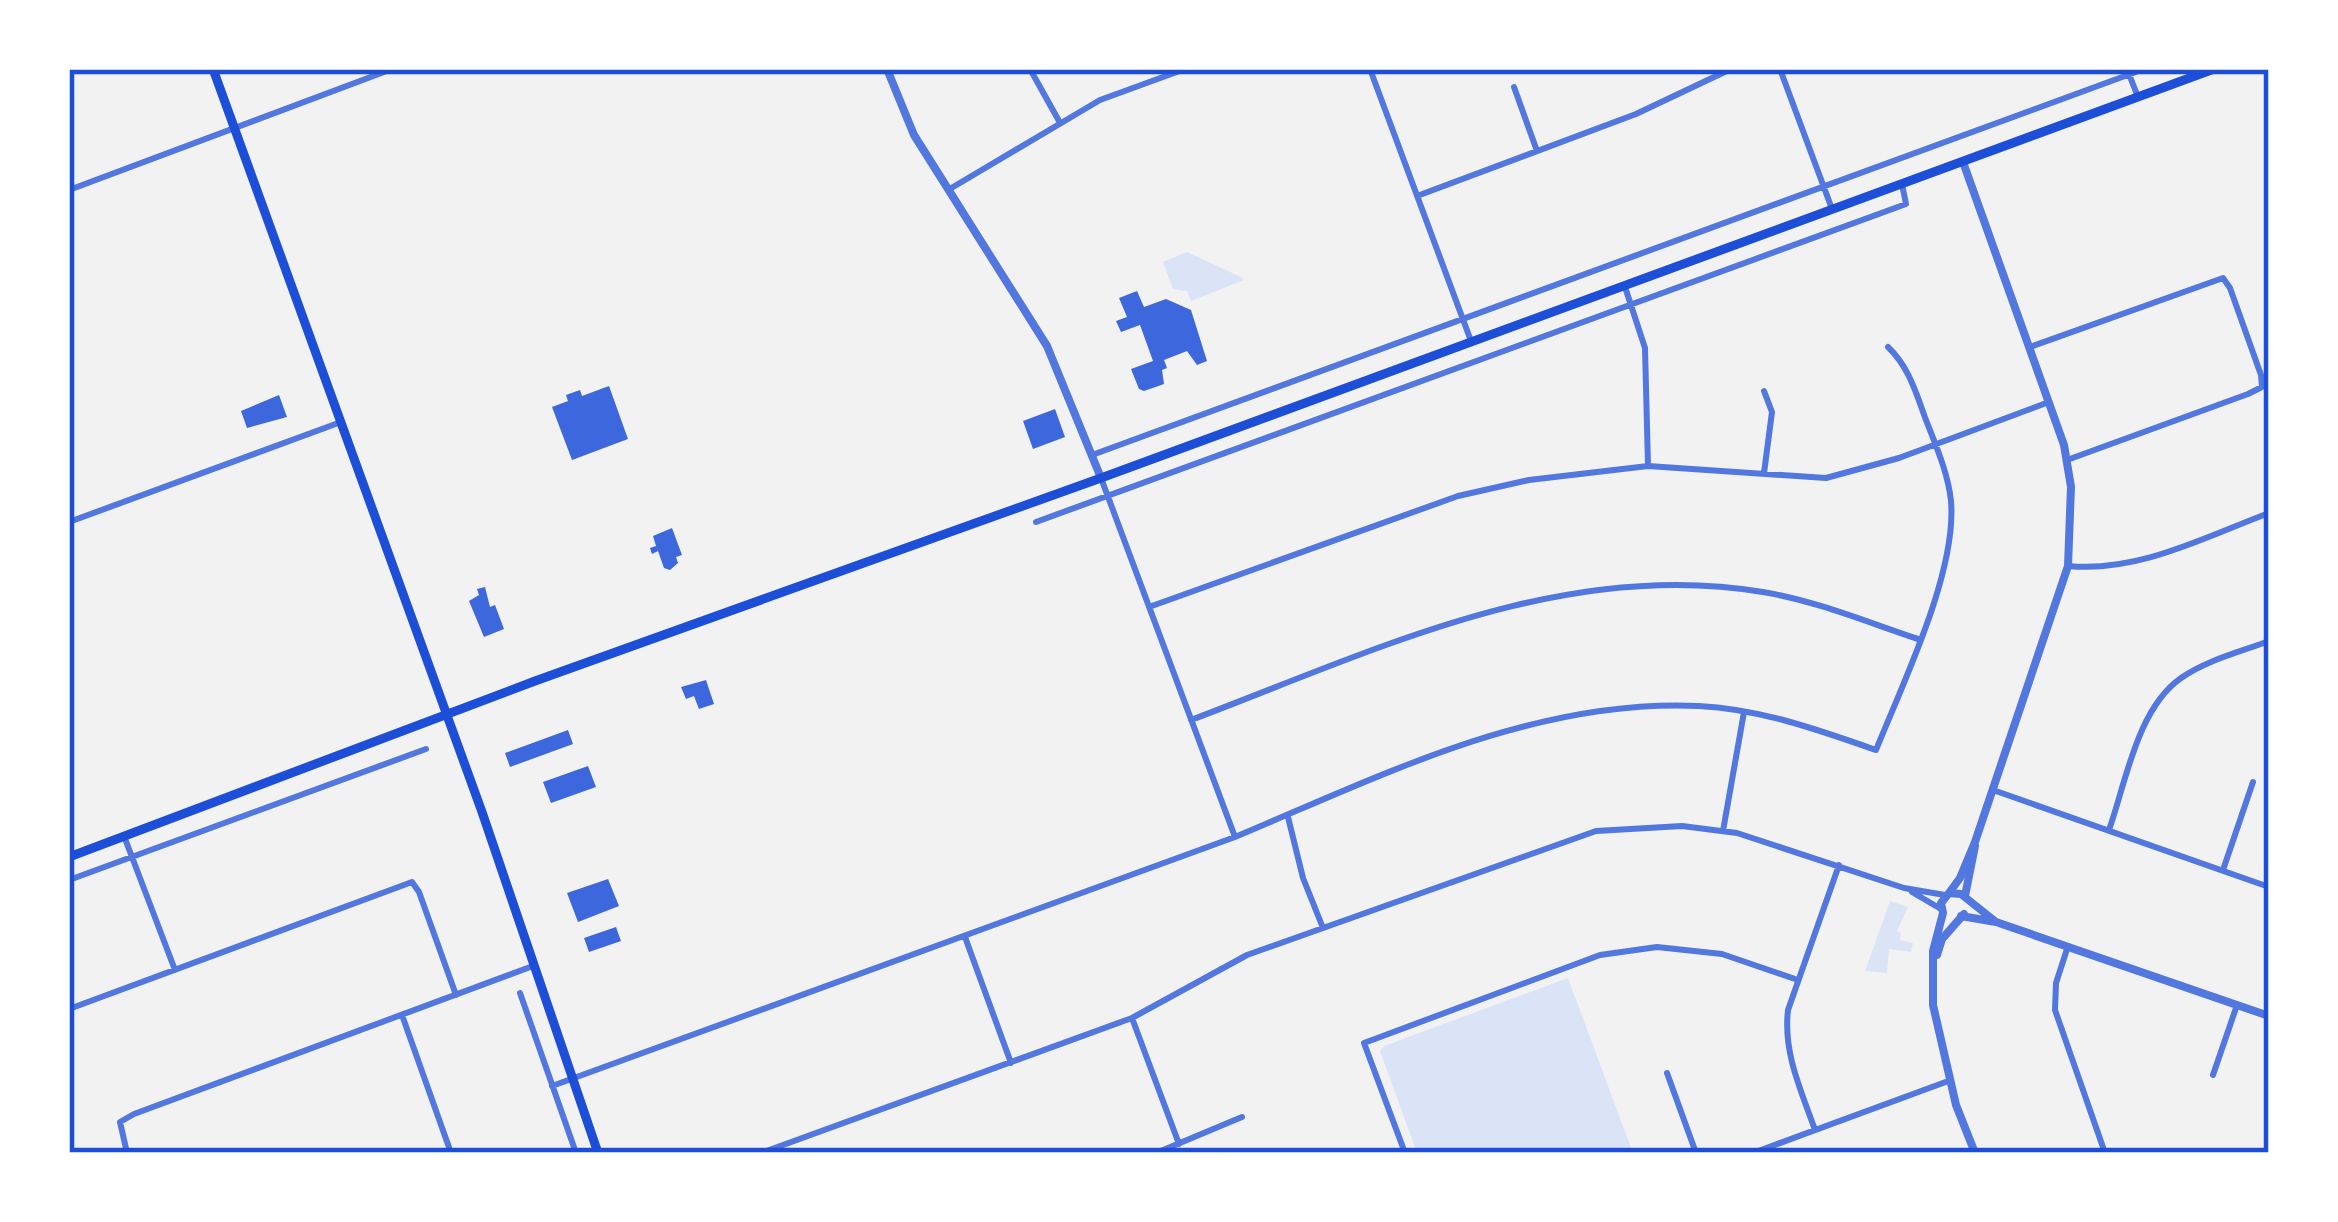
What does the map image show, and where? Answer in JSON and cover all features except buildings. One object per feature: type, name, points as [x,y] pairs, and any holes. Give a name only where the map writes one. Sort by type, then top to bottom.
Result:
[{"type":"main road","points":[[213,69],[448,714],[598,1153]]},
{"type":"main road","points":[[69,857],[2214,69]]},
{"type":"street","points":[[69,190],[392,69]]},
{"type":"street","points":[[887,69],[914,135],[1030,314],[1062,379],[1235,837]]},
{"type":"street","points":[[1030,69],[1059,121]]},
{"type":"street","points":[[948,190],[1100,100],[1185,69]]},
{"type":"street","points":[[1370,69],[1471,341]]},
{"type":"street","points":[[1417,196],[1654,106],[1731,69]]},
{"type":"street","points":[[1780,69],[1832,209]]},
{"type":"street","points":[[1093,455],[2144,69]]},
{"type":"street","points":[[2128,72],[2138,97]]},
{"type":"street","points":[[1514,87],[1537,151]]},
{"type":"street","points":[[1963,162],[2067,460],[2073,530],[2068,566],[1994,790],[1960,878],[1947,894],[1935,937],[1933,1005],[1975,1153]]},
{"type":"street","points":[[1036,522],[1906,204],[1902,184]]},
{"type":"street","points":[[2030,347],[2223,278],[2230,288],[2262,387],[2067,460]]},
{"type":"street","points":[[1624,286],[1645,348],[1648,466]]},
{"type":"street","points":[[553,1086],[1235,837],[1320,800],[1540,720],[1641,707],[1700,706],[1803,725],[1876,750],[1921,640],[1951,526],[1951,498],[1935,444],[1904,363],[1888,347]]},
{"type":"street","points":[[1764,391],[1772,412],[1764,473]]},
{"type":"street","points":[[1149,607],[1458,496],[1528,479],[1648,466],[1802,479],[1839,476],[2049,402]]},
{"type":"street","points":[[69,522],[341,422]]},
{"type":"street","points":[[2068,566],[2122,566],[2269,513]]},
{"type":"street","points":[[1192,720],[1482,612],[1599,589],[1710,586],[1766,592],[1921,640]]},
{"type":"street","points":[[2109,830],[2143,731],[2159,700],[2200,667],[2269,641]]},
{"type":"street","points":[[1723,831],[1744,712]]},
{"type":"street","points":[[69,880],[426,749]]},
{"type":"street","points":[[2223,871],[2253,782]]},
{"type":"street","points":[[1994,790],[2269,887]]},
{"type":"street","points":[[1287,815],[1303,878],[1323,928]]},
{"type":"street","points":[[761,1153],[1132,1018],[1214,970],[1596,831],[1682,826],[1773,842],[1904,888],[1965,899],[1996,922]]},
{"type":"street","points":[[124,836],[175,970]]},
{"type":"street","points":[[1935,958],[1959,917],[1975,842]]},
{"type":"street","points":[[1815,1130],[1793,1069],[1788,1010],[1839,865]]},
{"type":"street","points":[[69,1009],[412,882],[456,995]]},
{"type":"street","points":[[1904,888],[1959,917],[1996,922],[2269,1016]]},
{"type":"street","points":[[964,937],[1011,1063]]},
{"type":"street","points":[[2068,946],[2056,982],[2055,1010],[2105,1153]]},
{"type":"street","points":[[1405,1153],[1364,1043],[1600,955],[1657,947],[1722,954],[1798,980]]},
{"type":"street","points":[[127,1153],[120,1122],[536,965]]},
{"type":"street","points":[[520,993],[576,1153]]},
{"type":"street","points":[[2212,1076],[2237,1004]]},
{"type":"street","points":[[402,1015],[451,1153]]},
{"type":"street","points":[[1132,1018],[1179,1144]]},
{"type":"street","points":[[1667,1073],[1696,1153]]},
{"type":"street","points":[[1753,1153],[1951,1080]]},
{"type":"street","points":[[1156,1153],[1242,1117]]},
{"type":"shaded area","points":[[1187,252],[1244,280],[1191,301],[1187,291],[1173,289],[1163,262]]},
{"type":"shaded area","points":[[1890,901],[1908,907],[1897,931],[1900,940],[1913,943],[1911,952],[1889,949],[1887,973],[1865,971]]},
{"type":"shaded area","points":[[1568,978],[1633,1153],[1417,1153],[1380,1051],[1384,1046]]}]
